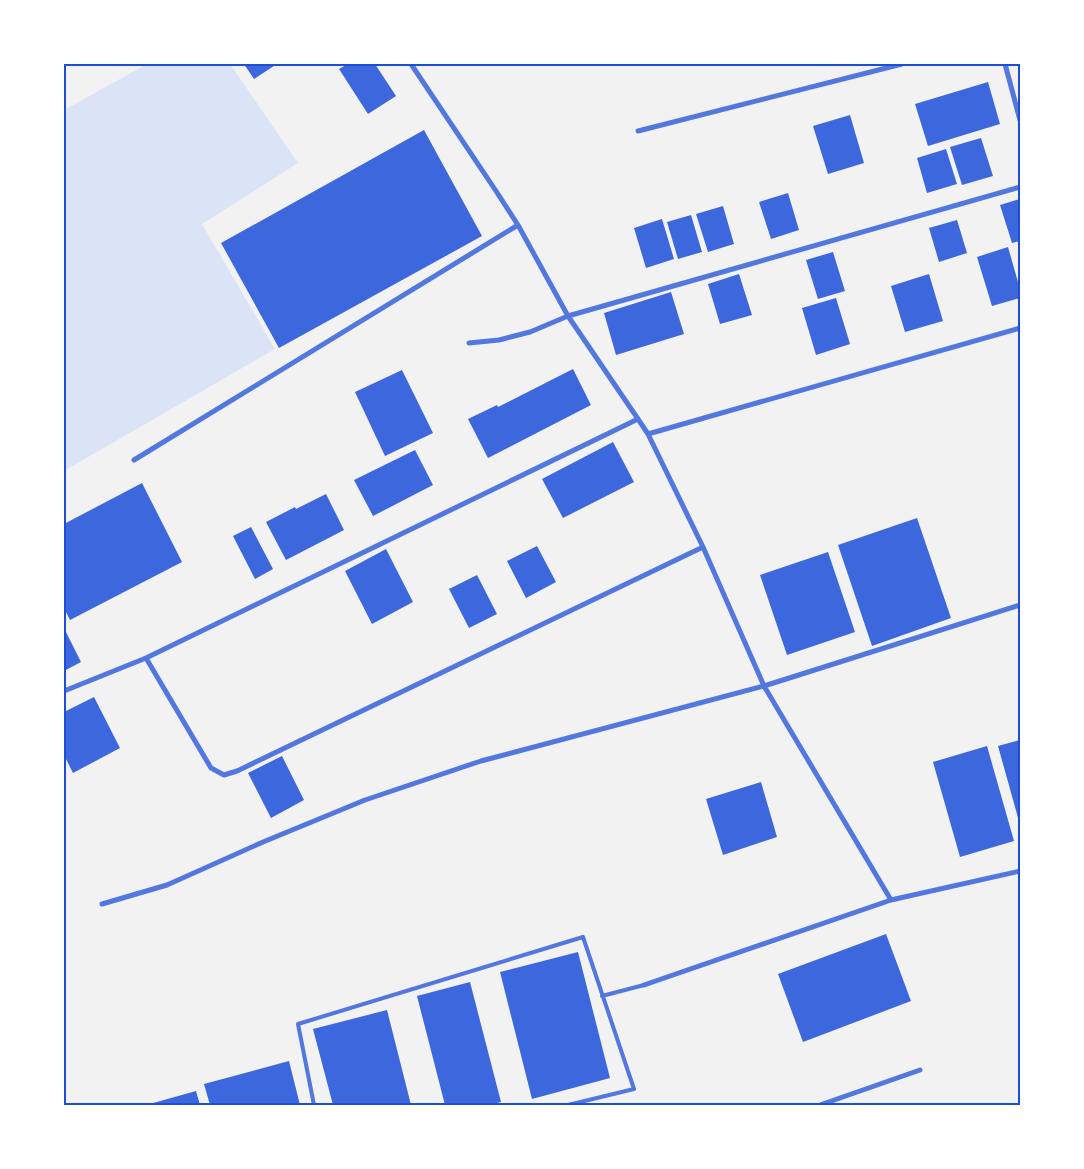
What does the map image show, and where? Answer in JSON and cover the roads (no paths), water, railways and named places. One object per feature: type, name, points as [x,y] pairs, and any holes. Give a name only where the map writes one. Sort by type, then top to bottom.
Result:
[{"type":"street","points":[[411,64],[518,225],[568,316],[648,434],[703,547],[764,686],[891,900]]},
{"type":"street","points":[[638,131],[902,64]]},
{"type":"street","points":[[1005,64],[1020,120]]},
{"type":"street","points":[[469,343],[499,340],[530,332],[568,316],[1020,187]]},
{"type":"street","points":[[134,460],[518,225]]},
{"type":"street","points":[[648,434],[1020,328]]},
{"type":"street","points":[[64,692],[146,658],[638,419]]},
{"type":"street","points":[[146,658],[212,768],[224,775],[237,771],[703,547]]},
{"type":"street","points":[[102,904],[167,885],[263,842],[365,800],[481,761],[764,686],[1020,605]]},
{"type":"street","points":[[644,985],[891,900],[1020,871]]},
{"type":"street","points":[[820,1105],[920,1070]]},
{"type":"lane","points":[[314,1105],[298,1024],[583,937],[634,1089],[568,1105]]},
{"type":"lane","points":[[602,996],[644,985]]}]
